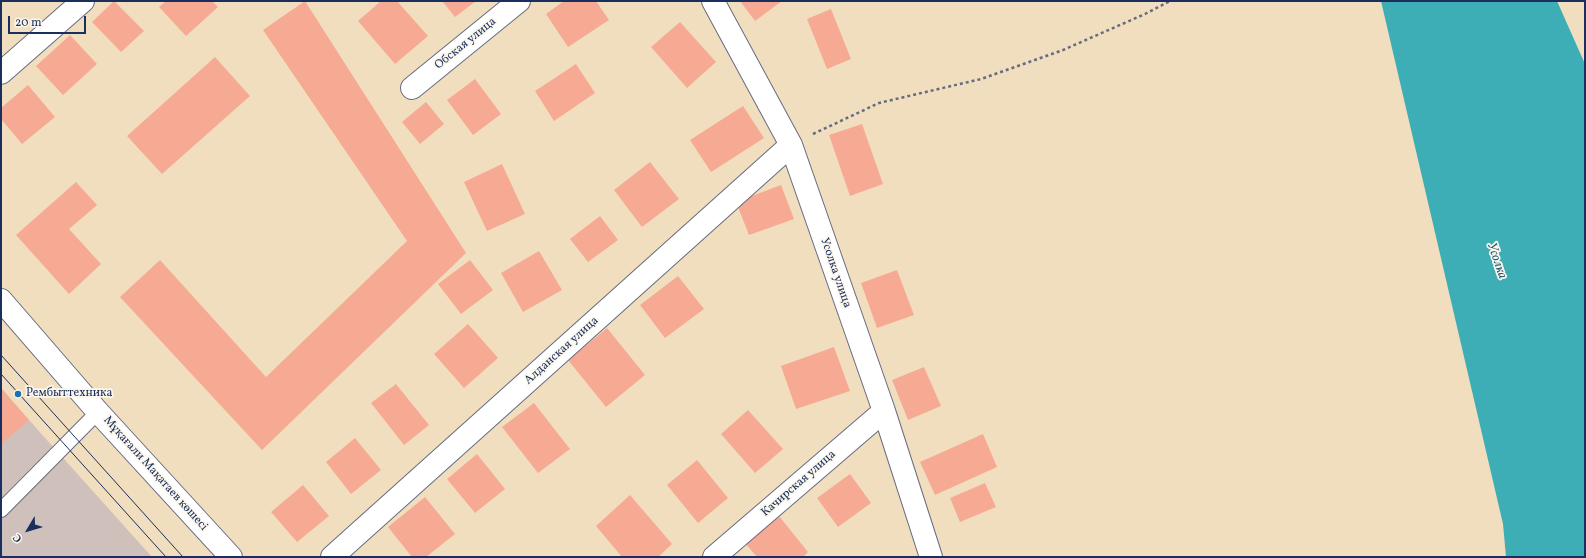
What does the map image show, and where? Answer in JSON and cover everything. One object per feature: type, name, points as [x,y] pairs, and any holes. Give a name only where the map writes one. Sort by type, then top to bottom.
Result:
[{"type":"street","points":[[1,73],[83,1]]},
{"type":"street","name":"Обская улица","points":[[412,88],[519,1]]},
{"type":"street","name":"Усолка улица","points":[[714,1],[791,145],[884,411],[932,557]]},
{"type":"street","name":"Алданская улица","points":[[332,557],[791,145]]},
{"type":"street","name":"Мұқағали Мақатаев көшесі","points":[[1,300],[98,412],[231,557]]},
{"type":"street","name":"Качирская улица","points":[[714,557],[884,411]]},
{"type":"lane","points":[[1,510],[98,412]]},
{"type":"path","points":[[791,145],[879,103],[981,79],[1063,50],[1145,14],[1170,1]]},
{"type":"shaded area","points":[[1,388],[29,420],[152,557],[1,557]]},
{"type":"water","name":"Усолка","points":[[1381,1],[1557,1],[1585,64],[1585,557],[1506,557],[1503,524]]},
{"type":"building","points":[[114,1],[144,31],[121,52],[92,22]]},
{"type":"building","points":[[166,1],[212,1],[218,7],[186,36],[159,7]]},
{"type":"building","points":[[305,1],[466,253],[262,450],[120,297],[160,260],[266,377],[407,241],[263,30]]},
{"type":"building","points":[[381,1],[397,1],[428,36],[395,64],[358,21]]},
{"type":"building","points":[[442,1],[476,1],[455,17]]},
{"type":"building","points":[[564,1],[596,1],[609,20],[568,47],[546,14]]},
{"type":"building","points":[[740,1],[782,1],[755,21]]},
{"type":"building","points":[[831,9],[851,59],[827,69],[807,19]]},
{"type":"building","points":[[680,22],[716,62],[687,88],[651,47]]},
{"type":"building","points":[[70,35],[97,64],[63,95],[36,66]]},
{"type":"building","points":[[215,57],[250,96],[162,174],[127,136]]},
{"type":"building","points":[[576,64],[595,93],[554,121],[535,91]]},
{"type":"building","points":[[475,79],[501,114],[473,135],[447,100]]},
{"type":"building","points":[[28,85],[55,117],[22,144],[1,119],[1,108]]},
{"type":"building","points":[[426,102],[444,124],[420,144],[402,122]]},
{"type":"building","points":[[743,106],[764,138],[711,172],[690,140]]},
{"type":"building","points":[[862,124],[883,184],[850,196],[829,135]]},
{"type":"building","points":[[650,162],[679,199],[642,227],[614,190]]},
{"type":"building","points":[[502,164],[525,214],[487,231],[464,182]]},
{"type":"building","points":[[76,182],[97,205],[69,229],[101,264],[69,294],[16,235]]},
{"type":"building","points":[[781,185],[794,219],[749,235],[736,202]]},
{"type":"building","points":[[600,216],[618,240],[588,262],[570,239]]},
{"type":"building","points":[[539,251],[562,290],[523,312],[501,273]]},
{"type":"building","points":[[470,260],[493,290],[461,314],[438,284]]},
{"type":"building","points":[[897,270],[914,315],[877,328],[861,283]]},
{"type":"building","points":[[678,276],[704,309],[665,338],[640,305]]},
{"type":"building","points":[[468,324],[498,358],[464,388],[434,354]]},
{"type":"building","points":[[607,328],[645,375],[606,407],[568,360]]},
{"type":"building","points":[[834,347],[850,391],[796,409],[781,366]]},
{"type":"building","points":[[924,367],[941,406],[908,420],[892,380]]},
{"type":"building","points":[[396,384],[429,425],[404,445],[371,403]]},
{"type":"building","points":[[1,388],[29,420],[1,444]]},
{"type":"building","points":[[534,403],[570,449],[538,473],[502,427]]},
{"type":"building","points":[[748,410],[783,449],[755,473],[721,434]]},
{"type":"building","points":[[983,434],[997,467],[935,495],[920,462]]},
{"type":"building","points":[[355,438],[381,470],[351,494],[326,462]]},
{"type":"building","points":[[477,454],[505,489],[475,513],[447,479]]},
{"type":"building","points":[[697,460],[728,498],[698,523],[667,485]]},
{"type":"building","points":[[850,474],[871,503],[838,527],[817,498]]},
{"type":"building","points":[[985,483],[996,507],[960,522],[950,498]]},
{"type":"building","points":[[303,485],[329,516],[297,542],[271,512]]},
{"type":"building","points":[[630,495],[672,544],[658,557],[622,557],[596,526]]},
{"type":"building","points":[[425,497],[455,534],[426,557],[412,557],[388,527]]},
{"type":"building","points":[[779,516],[808,552],[803,557],[757,557],[745,543]]},
{"type":"tram line","points":[[1,355],[183,557]]},
{"type":"tram line","points":[[1,374],[166,557]]},
{"type":"place","name":"Рембыттехника","points":[[18,394]]}]
